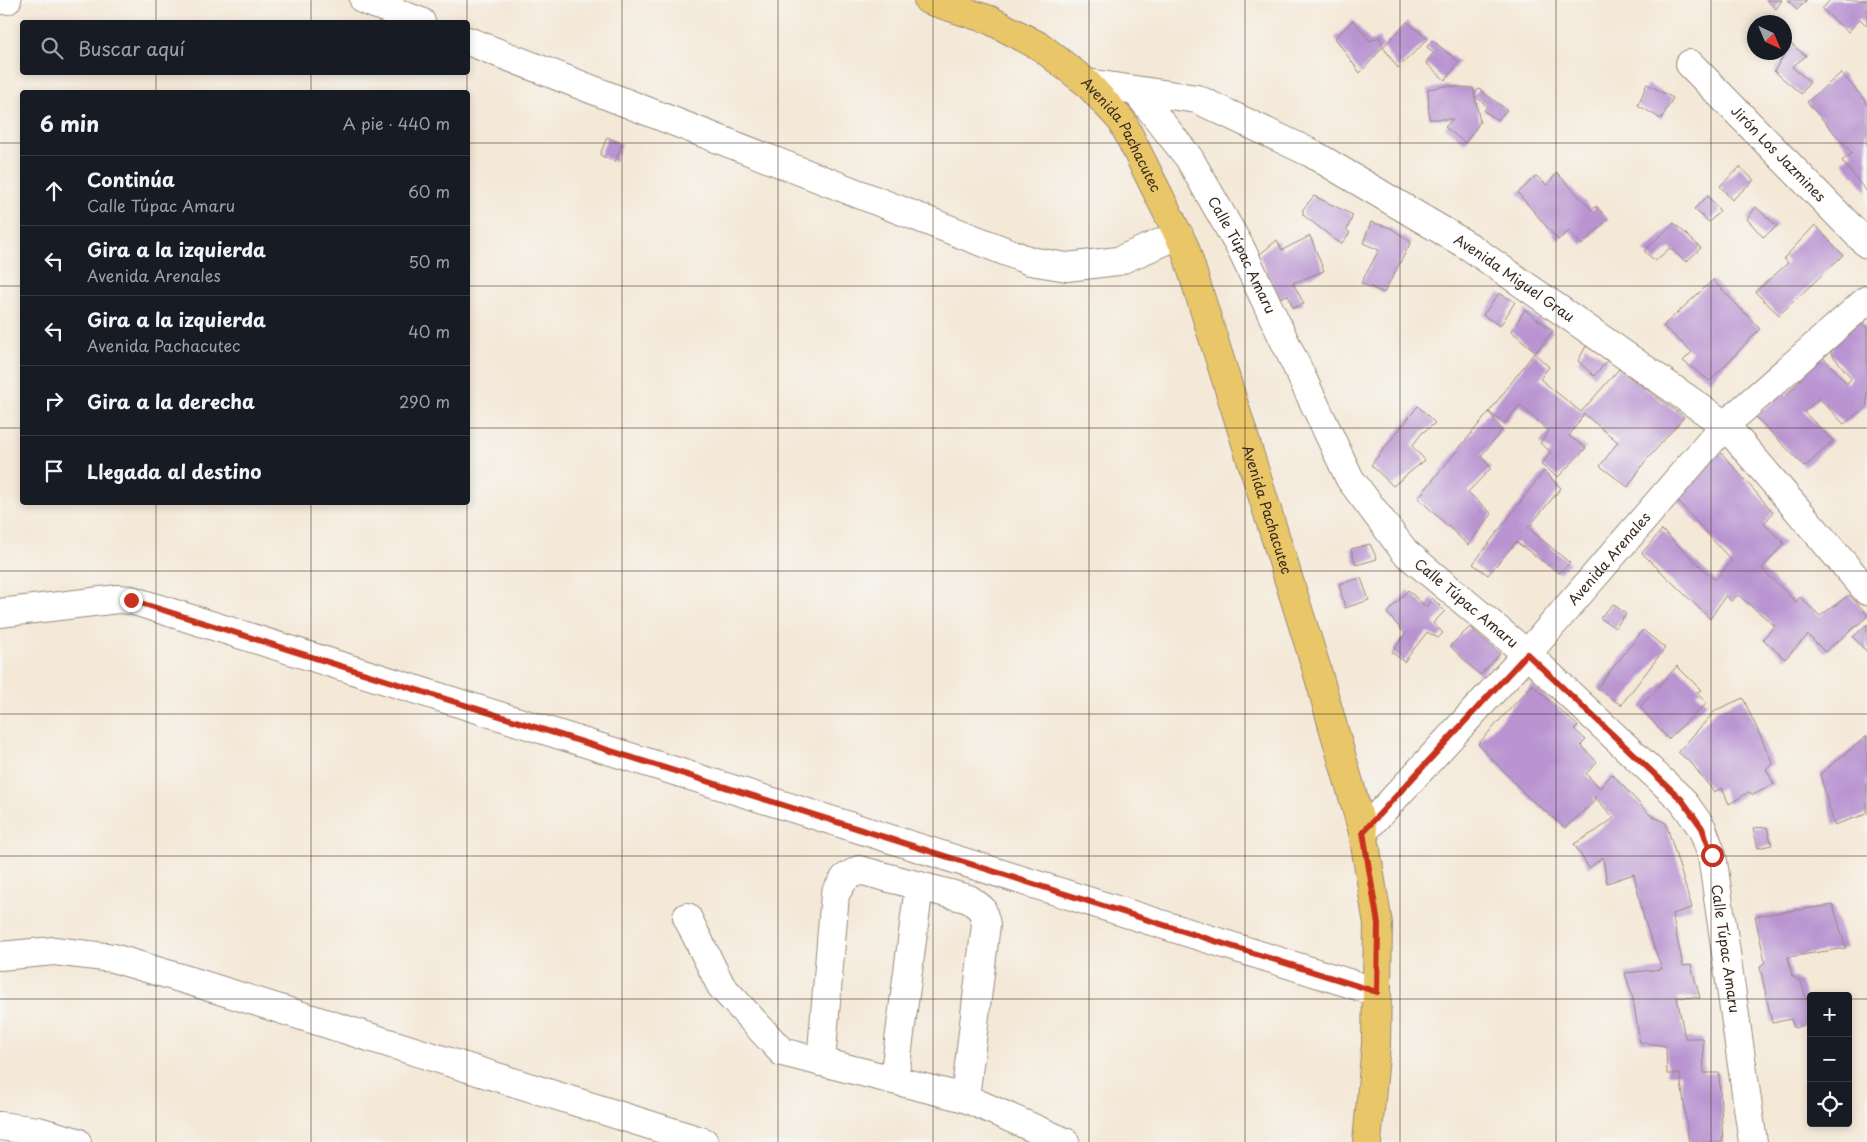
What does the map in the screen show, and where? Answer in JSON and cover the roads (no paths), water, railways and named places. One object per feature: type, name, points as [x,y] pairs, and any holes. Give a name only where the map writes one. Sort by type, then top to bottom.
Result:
[{"type":"main road","name":"Avenida Pachacutec","points":[[928,0],[990,20],[1041,47],[1087,83],[1122,121],[1185,248],[1316,667],[1363,832],[1378,924],[1376,1045],[1368,1142]]},
{"type":"street","points":[[0,0],[7,0]]},
{"type":"street","points":[[364,0],[416,20]]},
{"type":"street","points":[[470,42],[1030,261],[1067,267],[1118,261],[1179,236]]},
{"type":"street","name":"Jirón Los Jazmines","points":[[1690,64],[1867,244]]},
{"type":"street","name":"Avenida Miguel Grau","points":[[1087,83],[1197,99],[1311,153],[1470,247],[1725,425],[1867,591]]},
{"type":"street","name":"Calle Túpac Amaru","points":[[1136,91],[1189,158],[1240,249],[1350,479],[1406,552],[1527,654],[1682,800],[1702,828],[1712,855],[1753,1142]]},
{"type":"street","name":"Avenida Arenales","points":[[1363,832],[1527,654],[1725,425],[1867,300]]},
{"type":"street","points":[[0,613],[118,599],[131,600],[1377,992]]},
{"type":"street","points":[[821,1062],[835,894],[845,878],[859,870],[970,899],[982,909],[986,924],[964,1098]]},
{"type":"street","points":[[894,1080],[919,886]]},
{"type":"street","points":[[687,917],[721,986],[782,1052],[964,1098],[1065,1142]]},
{"type":"street","points":[[0,956],[54,951],[113,958],[197,982],[704,1142]]},
{"type":"street","points":[[0,1126],[38,1131],[77,1142]]}]
